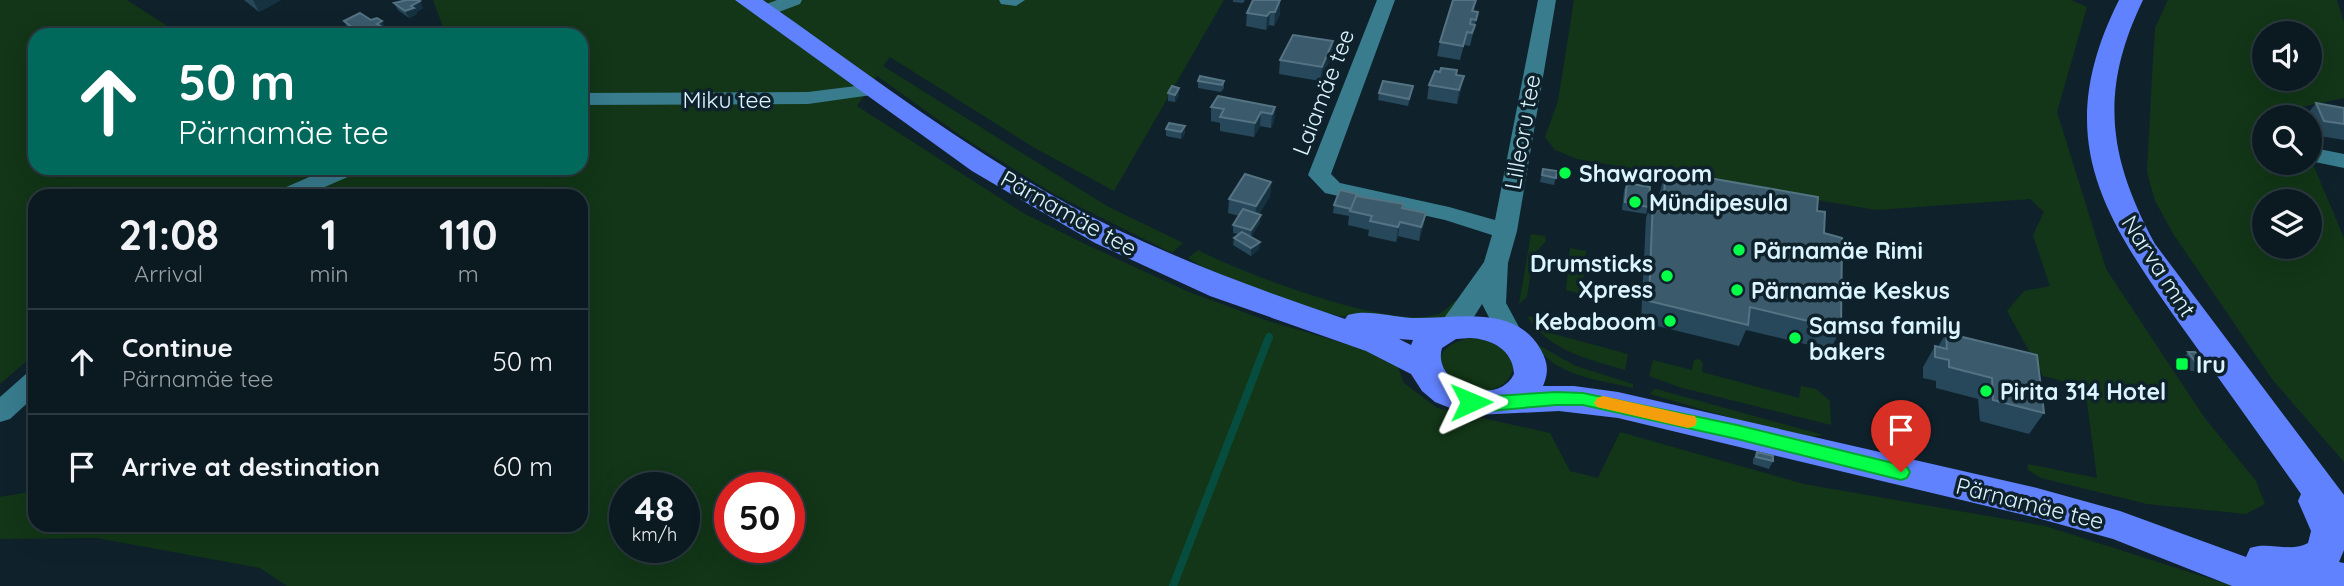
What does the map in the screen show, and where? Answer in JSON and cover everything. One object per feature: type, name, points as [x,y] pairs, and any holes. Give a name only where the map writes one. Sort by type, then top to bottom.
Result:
[{"type":"main road","name":"Narva mnt","points":[[2131,0],[2113,44],[2099,107],[2111,180],[2117,199],[2142,248],[2344,524]]},
{"type":"main road","name":"Pärnamäe tee","points":[[755,6],[982,165],[1107,236],[1221,288],[1378,343],[1424,366]]},
{"type":"main road","points":[[1306,318],[1395,328],[1471,326],[1494,330],[1566,380],[1642,398],[1761,438]]},
{"type":"main road","points":[[1450,328],[1437,334],[1428,343],[1423,354],[1424,366],[1430,378],[1440,389],[1455,397],[1489,404],[1505,402],[1518,396],[1528,387],[1532,375],[1522,352]]},
{"type":"main road","name":"Narva mnt","points":[[2226,362],[2344,491]]},
{"type":"main road","name":"Pärnamäe tee","points":[[1505,402],[1583,399],[1640,410],[2037,503],[2120,526],[2233,570],[2279,578]]},
{"type":"main road","points":[[2279,578],[2324,553],[2330,538],[2329,525],[2290,453]]},
{"type":"main road","points":[[2120,526],[2279,578],[2344,580]]},
{"type":"street","points":[[755,6],[793,0]]},
{"type":"street","points":[[1009,0],[1016,0]]},
{"type":"street","name":"Laiamäe tee","points":[[1386,0],[1319,175],[1333,188],[1449,214],[1505,231]]},
{"type":"street","name":"Lilleoru tee","points":[[1522,352],[1494,303],[1496,263],[1505,231],[1547,0]]},
{"type":"street","name":"Miku tee","points":[[588,99],[808,98],[872,90]]},
{"type":"street","points":[[2322,157],[2344,161]]},
{"type":"street","points":[[301,189],[333,175]]},
{"type":"street","name":"Lilleoru tee","points":[[1450,328],[1467,311],[1480,284],[1496,263]]},
{"type":"street","points":[[0,412],[28,387]]},
{"type":"green space","points":[[0,0],[127,0],[170,28],[28,28],[28,175],[588,175],[588,28],[443,28],[433,0],[1224,0],[1114,191],[1033,147],[890,57],[883,66],[1107,206],[1183,243],[1172,253],[1054,194],[967,140],[877,76],[857,106],[1023,213],[1085,244],[1189,292],[1268,321],[1394,358],[1404,383],[1437,408],[1550,433],[1570,471],[1598,478],[1620,432],[1804,484],[2045,526],[2233,586],[287,586],[260,568],[97,538],[0,539],[0,497],[28,492],[28,532],[588,532],[588,189],[28,189],[28,360],[0,384]]},
{"type":"green space","points":[[1574,0],[2071,0],[2087,7],[2057,112],[2106,269],[2204,417],[2256,481],[2265,504],[2246,514],[2147,504],[2041,478],[2028,470],[2028,464],[2097,478],[2085,387],[2043,376],[2007,311],[2024,291],[2050,286],[2033,235],[2044,212],[2030,199],[1876,210],[1577,159],[1555,150],[1545,137],[1558,101]]},
{"type":"green space","points":[[2168,0],[2337,0],[2344,22],[2344,98],[2310,105],[2252,105],[2252,175],[2318,175],[2344,238],[2344,462],[2272,379],[2174,235],[2155,201],[2147,172],[2155,28]]},
{"type":"green space","points":[[1531,234],[1545,236],[1546,241],[1533,255],[1527,297],[1519,304]]},
{"type":"green space","points":[[1570,248],[1586,251],[1582,294],[1566,290]]},
{"type":"green space","points":[[1198,250],[1281,285],[1317,297],[1388,314],[1417,317],[1439,314],[1455,301],[1464,301],[1442,320],[1372,320],[1320,312],[1199,265],[1188,258]]},
{"type":"green space","points":[[1530,316],[1545,323],[1546,332],[1628,354],[1625,370],[1559,346],[1537,329],[1528,318]]},
{"type":"green space","points":[[1474,338],[1498,346],[1510,356],[1513,368],[1508,380],[1497,388],[1482,391],[1464,387],[1447,374],[1442,366],[1440,360],[1446,348],[1459,341]]},
{"type":"green space","points":[[1533,342],[1576,366],[1633,384],[1633,388],[1564,369],[1552,362]]},
{"type":"green space","points":[[1699,359],[1703,363],[1702,372],[1799,398],[1801,386],[1816,389],[1830,401],[1831,425],[1682,388],[1649,376],[1653,360],[1692,370],[1694,360]]},
{"type":"green space","points":[[1654,389],[1823,435],[1803,438],[1788,435],[1650,394]]},
{"type":"building","points":[[1253,0],[1280,0],[1275,12],[1270,12],[1267,16],[1247,13]]},
{"type":"building","points":[[1453,0],[1476,0],[1472,11],[1478,12],[1476,20],[1471,19],[1470,24],[1475,25],[1472,33],[1467,32],[1463,46],[1440,42]]},
{"type":"building","points":[[420,1],[411,6],[414,8],[405,11],[394,3]]},
{"type":"building","points":[[360,13],[371,20],[377,18],[382,21],[377,24],[384,28],[353,28],[344,21]]},
{"type":"building","points":[[1293,35],[1333,41],[1322,67],[1280,60]]},
{"type":"building","points":[[1441,68],[1457,70],[1456,75],[1464,76],[1459,90],[1429,85],[1435,71],[1440,72]]},
{"type":"building","points":[[1200,76],[1224,81],[1222,85],[1198,81]]},
{"type":"building","points":[[1383,81],[1413,86],[1409,99],[1379,93]]},
{"type":"building","points":[[1172,86],[1179,88],[1175,95],[1168,93]]},
{"type":"building","points":[[1218,96],[1275,107],[1272,114],[1261,112],[1255,123],[1220,117],[1224,109],[1211,107]]},
{"type":"building","points":[[2316,103],[2344,108],[2344,124],[2324,121],[2322,105]]},
{"type":"building","points":[[1169,123],[1185,126],[1181,132],[1166,129]]},
{"type":"building","points":[[1543,169],[1557,171],[1556,178],[1542,175]]},
{"type":"building","points":[[1245,174],[1271,182],[1256,206],[1229,199]]},
{"type":"building","name":"Pärnamäe Keskus","points":[[1686,174],[1818,197],[1817,211],[1825,212],[1824,233],[1842,238],[1841,329],[1750,307],[1748,325],[1649,301],[1653,197],[1664,200],[1665,175]]},
{"type":"building","points":[[1627,183],[1650,187],[1648,207],[1625,202]]},
{"type":"building","points":[[1340,190],[1357,194],[1351,209],[1334,205]]},
{"type":"building","points":[[1356,196],[1404,204],[1402,208],[1426,213],[1421,227],[1400,222],[1398,227],[1370,221],[1372,216],[1350,211]]},
{"type":"building","points":[[1243,209],[1261,215],[1251,230],[1233,225]]},
{"type":"building","points":[[1242,232],[1260,242],[1251,248],[1234,238]]},
{"type":"building","points":[[1946,333],[2037,355],[2044,413],[1993,400],[1992,378],[1949,367],[1949,360],[1935,357],[1935,346],[1947,349]]},
{"type":"building","points":[[2188,352],[2195,352],[2205,363],[2197,364]]},
{"type":"building","points":[[1757,452],[1773,456],[1773,461],[1756,457]]},
{"type":"waterway","points":[[1173,586],[1269,337]]},
{"type":"slow traffic","points":[[1603,403],[1688,421]]},
{"type":"place","name":"Shawaroom","points":[[1565,173]]},
{"type":"place","name":"Mündipesula","points":[[1635,202]]},
{"type":"place","name":"Pärnamäe Rimi","points":[[1739,250]]},
{"type":"place","name":"Drumsticks Xpress","points":[[1667,276]]},
{"type":"place","name":"Pärnamäe Keskus","points":[[1737,290]]},
{"type":"place","name":"Kebaboom","points":[[1670,321]]},
{"type":"place","name":"Samsa family bakers","points":[[1795,338]]},
{"type":"place","name":"Iru","points":[[2182,364]]},
{"type":"place","name":"Pirita 314 Hotel","points":[[1986,391]]},
{"type":"route","points":[[1471,402],[1489,404],[1556,398],[1583,399],[1737,432],[1901,472]]}]
